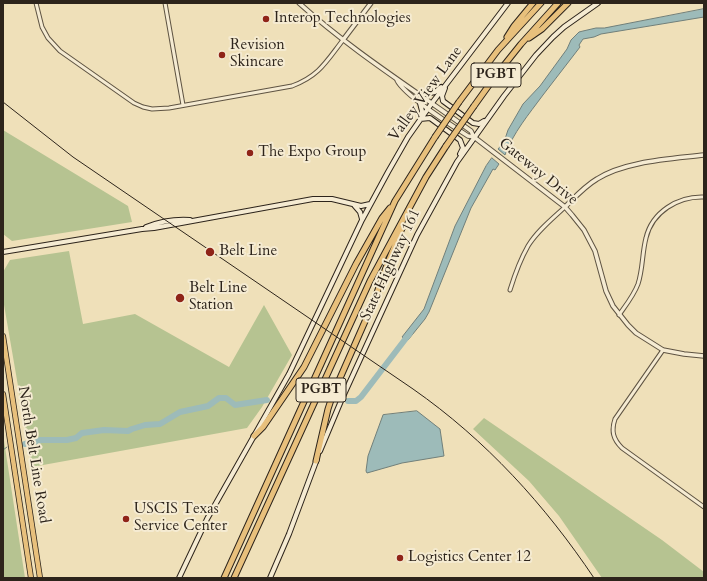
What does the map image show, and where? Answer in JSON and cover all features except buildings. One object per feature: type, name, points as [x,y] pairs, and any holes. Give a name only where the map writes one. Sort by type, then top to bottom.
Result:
[{"type":"highway","points":[[498,50],[514,26],[533,3]]},
{"type":"highway","name":"PGBT","points":[[224,578],[395,201],[459,102],[498,50],[541,3]]},
{"type":"highway","name":"PGBT","points":[[234,578],[370,281],[426,177],[497,74],[520,44],[558,3]]},
{"type":"highway","points":[[520,44],[542,29],[568,3]]},
{"type":"highway","points":[[254,436],[304,367],[356,264],[382,218],[395,201]]},
{"type":"highway","points":[[316,461],[328,409],[335,389],[374,301],[388,262],[409,215],[412,204]]},
{"type":"main road","name":"Valley View Lane","points":[[370,204],[399,152],[420,119],[508,3]]},
{"type":"main road","name":"State Highway 161","points":[[270,578],[289,534],[316,461],[341,401],[417,235],[457,162],[486,120],[530,63],[553,37],[577,17],[598,3]]},
{"type":"main road","points":[[422,95],[435,92],[447,82]]},
{"type":"main road","points":[[447,82],[442,96],[443,101],[473,123],[479,124],[486,120]]},
{"type":"main road","points":[[420,103],[422,111],[420,119],[430,118],[460,140],[463,148],[457,162]]},
{"type":"main road","points":[[3,252],[184,223],[192,220],[319,198],[332,199],[353,205],[362,206],[370,204]]},
{"type":"main road","points":[[179,578],[207,519],[289,374],[370,204]]},
{"type":"main road","points":[[353,205],[361,213],[362,220]]},
{"type":"main road","name":"North Belt Line Road","points":[[3,336],[40,578]]},
{"type":"main road","name":"North Belt Line Road","points":[[3,394],[30,578]]},
{"type":"street","points":[[36,3],[42,27],[54,46],[127,99],[143,107],[152,109],[169,108],[283,88],[302,82],[316,74],[372,3]]},
{"type":"street","points":[[165,3],[184,105]]},
{"type":"street","name":"Gateway Drive","points":[[299,3],[343,40],[397,80],[403,82],[422,95],[470,131],[474,137],[565,207],[584,230],[590,240],[595,251],[606,291],[613,306],[619,315],[636,333],[663,350],[704,356]]},
{"type":"street","name":"Gateway Drive","points":[[397,80],[400,86],[420,103],[468,136],[474,137]]},
{"type":"street","points":[[510,290],[517,266],[528,245],[546,224],[588,185],[609,172],[626,166],[704,155]]},
{"type":"street","points":[[619,315],[638,285],[643,266],[648,232],[655,220],[666,209],[680,200],[695,196],[704,196]]},
{"type":"street","points":[[663,350],[615,419],[612,434],[616,442],[622,448],[704,507]]},
{"type":"green space","points":[[3,130],[128,206],[132,222],[12,241],[3,234]]},
{"type":"green space","points":[[69,251],[83,324],[135,314],[229,367],[264,305],[292,355],[262,407],[247,428],[32,467],[3,299],[3,272],[10,260]]},
{"type":"green space","points":[[484,418],[662,540],[704,572],[704,578],[602,578],[559,516],[529,481],[473,429]]},
{"type":"green space","points":[[3,434],[25,578],[3,578]]},
{"type":"water","points":[[704,9],[704,17],[601,34],[583,39],[579,45],[580,47],[522,124],[512,139],[505,155],[498,149],[504,142],[508,130],[523,104],[540,86],[567,49],[571,40],[579,32]]},
{"type":"water","points":[[492,158],[499,164],[495,170],[493,169],[471,208],[429,312],[408,340],[402,337],[424,309],[455,226],[486,166]]},
{"type":"water","points":[[417,411],[440,429],[444,456],[402,463],[367,473],[368,456],[383,415]]},
{"type":"waterway","points":[[348,401],[356,401],[361,397],[410,333]]},
{"type":"waterway","points":[[25,444],[41,440],[67,440],[76,438],[82,433],[104,430],[128,431],[145,425],[160,424],[180,412],[208,406],[219,398],[226,398],[235,405],[267,400]]},
{"type":"waterway","points":[[3,450],[7,447]]},
{"type":"tram line","points":[[3,102],[73,157],[413,389],[440,409],[465,430],[512,475],[555,525],[594,578]]},
{"type":"place","name":"Interop Technologies","points":[[266,19]]},
{"type":"place","name":"Revision Skincare","points":[[222,55]]},
{"type":"place","name":"The Expo Group","points":[[250,153]]},
{"type":"place","name":"Belt Line","points":[[210,252]]},
{"type":"place","name":"Belt Line Station","points":[[180,298]]},
{"type":"place","name":"USCIS Texas Service Center","points":[[126,519]]},
{"type":"place","name":"Logistics Center 12","points":[[400,558]]}]
